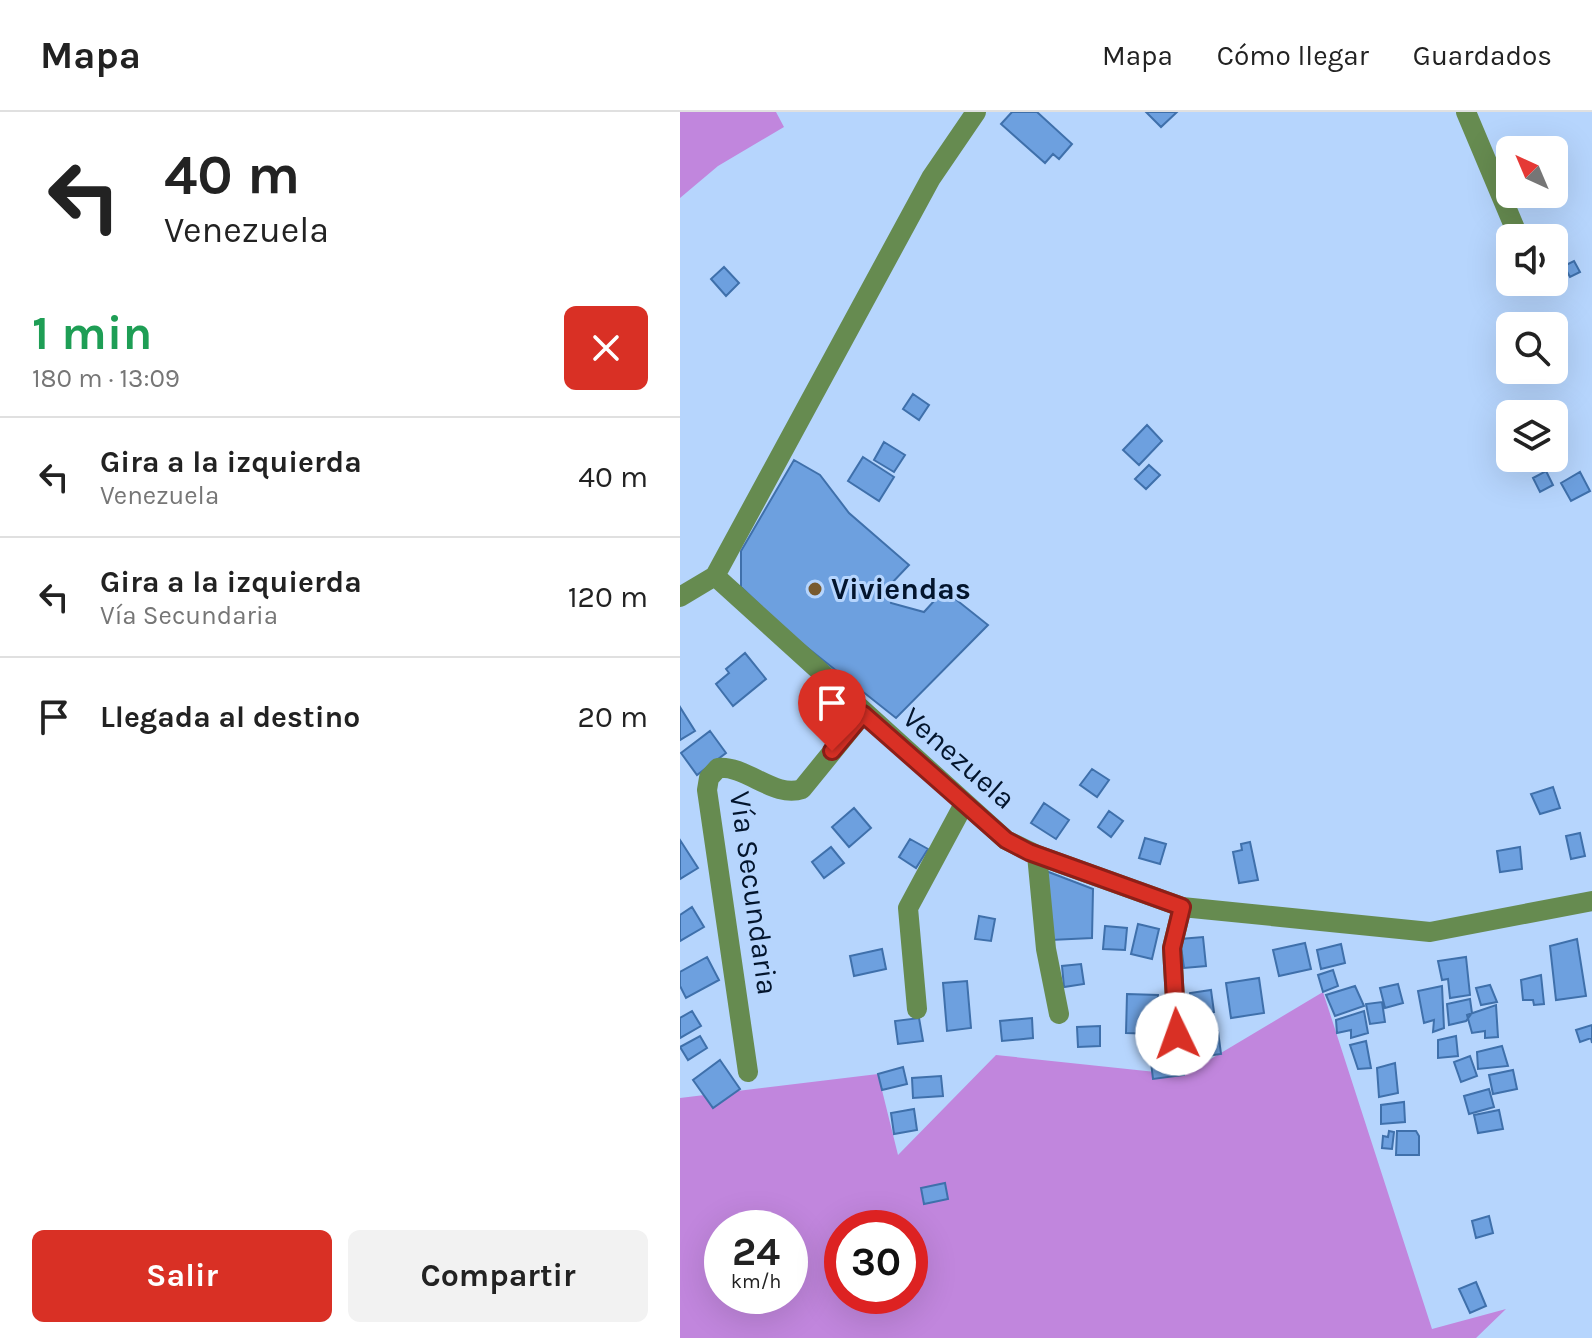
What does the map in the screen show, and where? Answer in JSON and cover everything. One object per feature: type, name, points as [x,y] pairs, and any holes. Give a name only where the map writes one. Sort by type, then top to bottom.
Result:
[{"type":"street","points":[[680,597],[715,576],[931,178],[976,112]]},
{"type":"street","points":[[1466,112],[1513,224]]},
{"type":"street","name":"Venezuela","points":[[715,576],[964,804],[1006,840],[1037,855],[1182,907],[1430,932],[1592,901]]},
{"type":"street","name":"Vía Secundaria","points":[[748,1072],[707,790],[709,778],[718,768],[729,767],[787,791],[802,789],[863,714]]},
{"type":"street","points":[[917,1009],[908,908],[964,804]]},
{"type":"street","points":[[1037,855],[1046,949],[1059,1014]]},
{"type":"street","points":[[1177,1034],[1172,948],[1182,907]]},
{"type":"shaded area","points":[[680,112],[776,112],[784,127],[718,166],[680,198]]},
{"type":"shaded area","points":[[1323,992],[1432,1329],[1506,1309],[1476,1338],[680,1338],[680,1098],[878,1074],[898,1155],[996,1055],[1184,1075]]},
{"type":"building","points":[[1012,112],[1037,112],[1072,144],[1059,159],[1053,154],[1045,163],[1001,124]]},
{"type":"building","points":[[1146,112],[1177,112],[1161,127]]},
{"type":"building","points":[[1574,261],[1580,272],[1570,277],[1568,264]]},
{"type":"building","points":[[724,267],[739,283],[726,296],[711,279]]},
{"type":"building","points":[[913,394],[929,405],[919,420],[903,409]]},
{"type":"building","points":[[1147,425],[1162,441],[1139,465],[1123,450]]},
{"type":"building","points":[[884,442],[905,455],[894,472],[874,460]]},
{"type":"building","points":[[863,457],[894,477],[879,501],[848,481]]},
{"type":"building","name":"Viviendas","points":[[794,460],[820,475],[849,513],[909,565],[888,587],[891,603],[924,612],[944,590],[988,625],[896,718],[785,630],[741,587],[741,551]]},
{"type":"building","points":[[1149,465],[1160,475],[1146,489],[1135,479]]},
{"type":"building","points":[[1546,472],[1553,485],[1540,492],[1533,478]]},
{"type":"building","points":[[1580,472],[1590,491],[1571,501],[1561,483]]},
{"type":"building","points":[[745,653],[766,679],[733,706],[716,684],[729,673],[726,669]]},
{"type":"building","points":[[680,707],[695,731],[680,740]]},
{"type":"building","points":[[710,731],[726,753],[697,775],[681,753]]},
{"type":"building","points":[[1092,769],[1109,780],[1097,797],[1080,785]]},
{"type":"building","points":[[1553,787],[1560,808],[1540,814],[1531,794]]},
{"type":"building","points":[[1044,803],[1069,820],[1056,839],[1031,823]]},
{"type":"building","points":[[854,808],[871,828],[849,847],[832,827]]},
{"type":"building","points":[[1109,811],[1123,821],[1111,837],[1098,827]]},
{"type":"building","points":[[1580,833],[1585,856],[1571,859],[1566,836]]},
{"type":"building","points":[[1145,838],[1166,844],[1160,864],[1139,858]]},
{"type":"building","points":[[910,839],[928,849],[916,868],[899,857]]},
{"type":"building","points":[[680,840],[698,868],[680,879]]},
{"type":"building","points":[[1250,842],[1258,880],[1239,883],[1233,852],[1242,850],[1241,844]]},
{"type":"building","points":[[831,847],[844,863],[824,878],[812,862]]},
{"type":"building","points":[[1520,847],[1522,869],[1500,872],[1497,851]]},
{"type":"building","points":[[1046,871],[1093,889],[1092,938],[1051,940]]},
{"type":"building","points":[[692,907],[704,927],[680,941],[680,915]]},
{"type":"building","points":[[979,916],[995,919],[991,941],[975,939]]},
{"type":"building","points":[[1138,924],[1159,929],[1152,959],[1131,954]]},
{"type":"building","points":[[1105,926],[1127,928],[1125,950],[1103,949]]},
{"type":"building","points":[[1203,937],[1206,966],[1184,968],[1180,939]]},
{"type":"building","points":[[1577,939],[1586,996],[1556,1000],[1550,946]]},
{"type":"building","points":[[1305,943],[1311,969],[1279,976],[1273,950]]},
{"type":"building","points":[[1341,944],[1345,963],[1321,969],[1317,950]]},
{"type":"building","points":[[882,949],[886,969],[854,976],[850,956]]},
{"type":"building","points":[[707,957],[719,980],[686,998],[680,986],[680,972]]},
{"type":"building","points":[[1466,957],[1470,995],[1450,998],[1448,979],[1442,980],[1438,961]]},
{"type":"building","points":[[1081,964],[1084,984],[1064,987],[1062,966]]},
{"type":"building","points":[[1333,970],[1338,986],[1323,992],[1318,975]]},
{"type":"building","points":[[1541,975],[1544,1004],[1534,1005],[1533,1000],[1523,1000],[1521,980]]},
{"type":"building","points":[[1259,978],[1264,1013],[1231,1018],[1226,983]]},
{"type":"building","points":[[967,981],[971,1028],[947,1031],[943,983]]},
{"type":"building","points":[[1398,984],[1403,1003],[1385,1008],[1380,988]]},
{"type":"building","points":[[1490,985],[1497,1002],[1481,1005],[1476,988]]},
{"type":"building","points":[[1355,986],[1364,1006],[1335,1016],[1326,995]]},
{"type":"building","points":[[1442,986],[1444,1028],[1433,1032],[1434,1020],[1424,1023],[1418,991]]},
{"type":"building","points":[[1211,990],[1214,1012],[1192,1014],[1190,993]]},
{"type":"building","points":[[1127,994],[1158,995],[1156,1034],[1126,1033]]},
{"type":"building","points":[[1470,999],[1472,1013],[1466,1021],[1449,1025],[1447,1004]]},
{"type":"building","points":[[1382,1002],[1385,1022],[1370,1024],[1366,1004]]},
{"type":"building","points":[[1496,1005],[1498,1037],[1485,1038],[1485,1031],[1472,1033],[1467,1015]]},
{"type":"building","points":[[692,1011],[701,1026],[680,1038],[680,1018]]},
{"type":"building","points":[[1364,1011],[1368,1033],[1351,1038],[1351,1030],[1337,1033],[1336,1020]]},
{"type":"building","points":[[919,1018],[923,1041],[898,1044],[895,1021]]},
{"type":"building","points":[[1032,1018],[1033,1038],[1002,1041],[1000,1021]]},
{"type":"building","points":[[1592,1025],[1592,1043],[1591,1038],[1580,1042],[1576,1030]]},
{"type":"building","points":[[1100,1026],[1100,1046],[1078,1047],[1077,1027]]},
{"type":"building","points":[[1218,1031],[1221,1054],[1199,1057],[1196,1034]]},
{"type":"building","points":[[700,1036],[707,1048],[688,1060],[680,1047]]},
{"type":"building","points":[[1456,1036],[1458,1056],[1438,1058],[1438,1040]]},
{"type":"building","points":[[1366,1041],[1371,1068],[1358,1069],[1350,1045]]},
{"type":"building","points":[[1502,1046],[1508,1066],[1478,1069],[1477,1052]]},
{"type":"building","points":[[1181,1050],[1184,1075],[1153,1079],[1150,1054]]},
{"type":"building","points":[[1470,1056],[1477,1076],[1461,1082],[1454,1062]]},
{"type":"building","points":[[720,1060],[740,1089],[713,1108],[693,1080]]},
{"type":"building","points":[[1395,1063],[1398,1093],[1379,1097],[1377,1068]]},
{"type":"building","points":[[903,1067],[907,1084],[882,1090],[878,1074]]},
{"type":"building","points":[[1513,1070],[1517,1089],[1493,1094],[1489,1075]]},
{"type":"building","points":[[941,1076],[943,1096],[913,1098],[912,1078]]},
{"type":"building","points":[[1489,1089],[1494,1107],[1469,1114],[1464,1096]]},
{"type":"building","points":[[1404,1102],[1405,1122],[1381,1124],[1381,1105]]},
{"type":"building","points":[[914,1109],[917,1130],[894,1134],[891,1113]]},
{"type":"building","points":[[1499,1110],[1503,1129],[1478,1133],[1474,1115]]},
{"type":"building","points":[[1389,1131],[1394,1132],[1392,1149],[1382,1148],[1383,1136],[1388,1137]]},
{"type":"building","points":[[1397,1131],[1416,1131],[1419,1155],[1396,1155]]},
{"type":"building","points":[[945,1183],[948,1199],[924,1204],[921,1188]]},
{"type":"building","points":[[1489,1216],[1493,1233],[1476,1238],[1472,1221]]},
{"type":"building","points":[[1476,1282],[1486,1306],[1470,1313],[1459,1289]]},
{"type":"place","name":"Viviendas","points":[[815,589]]},
{"type":"route","points":[[832,751],[863,714],[1006,840],[1029,852],[1182,907],[1172,948],[1177,1034]]}]
